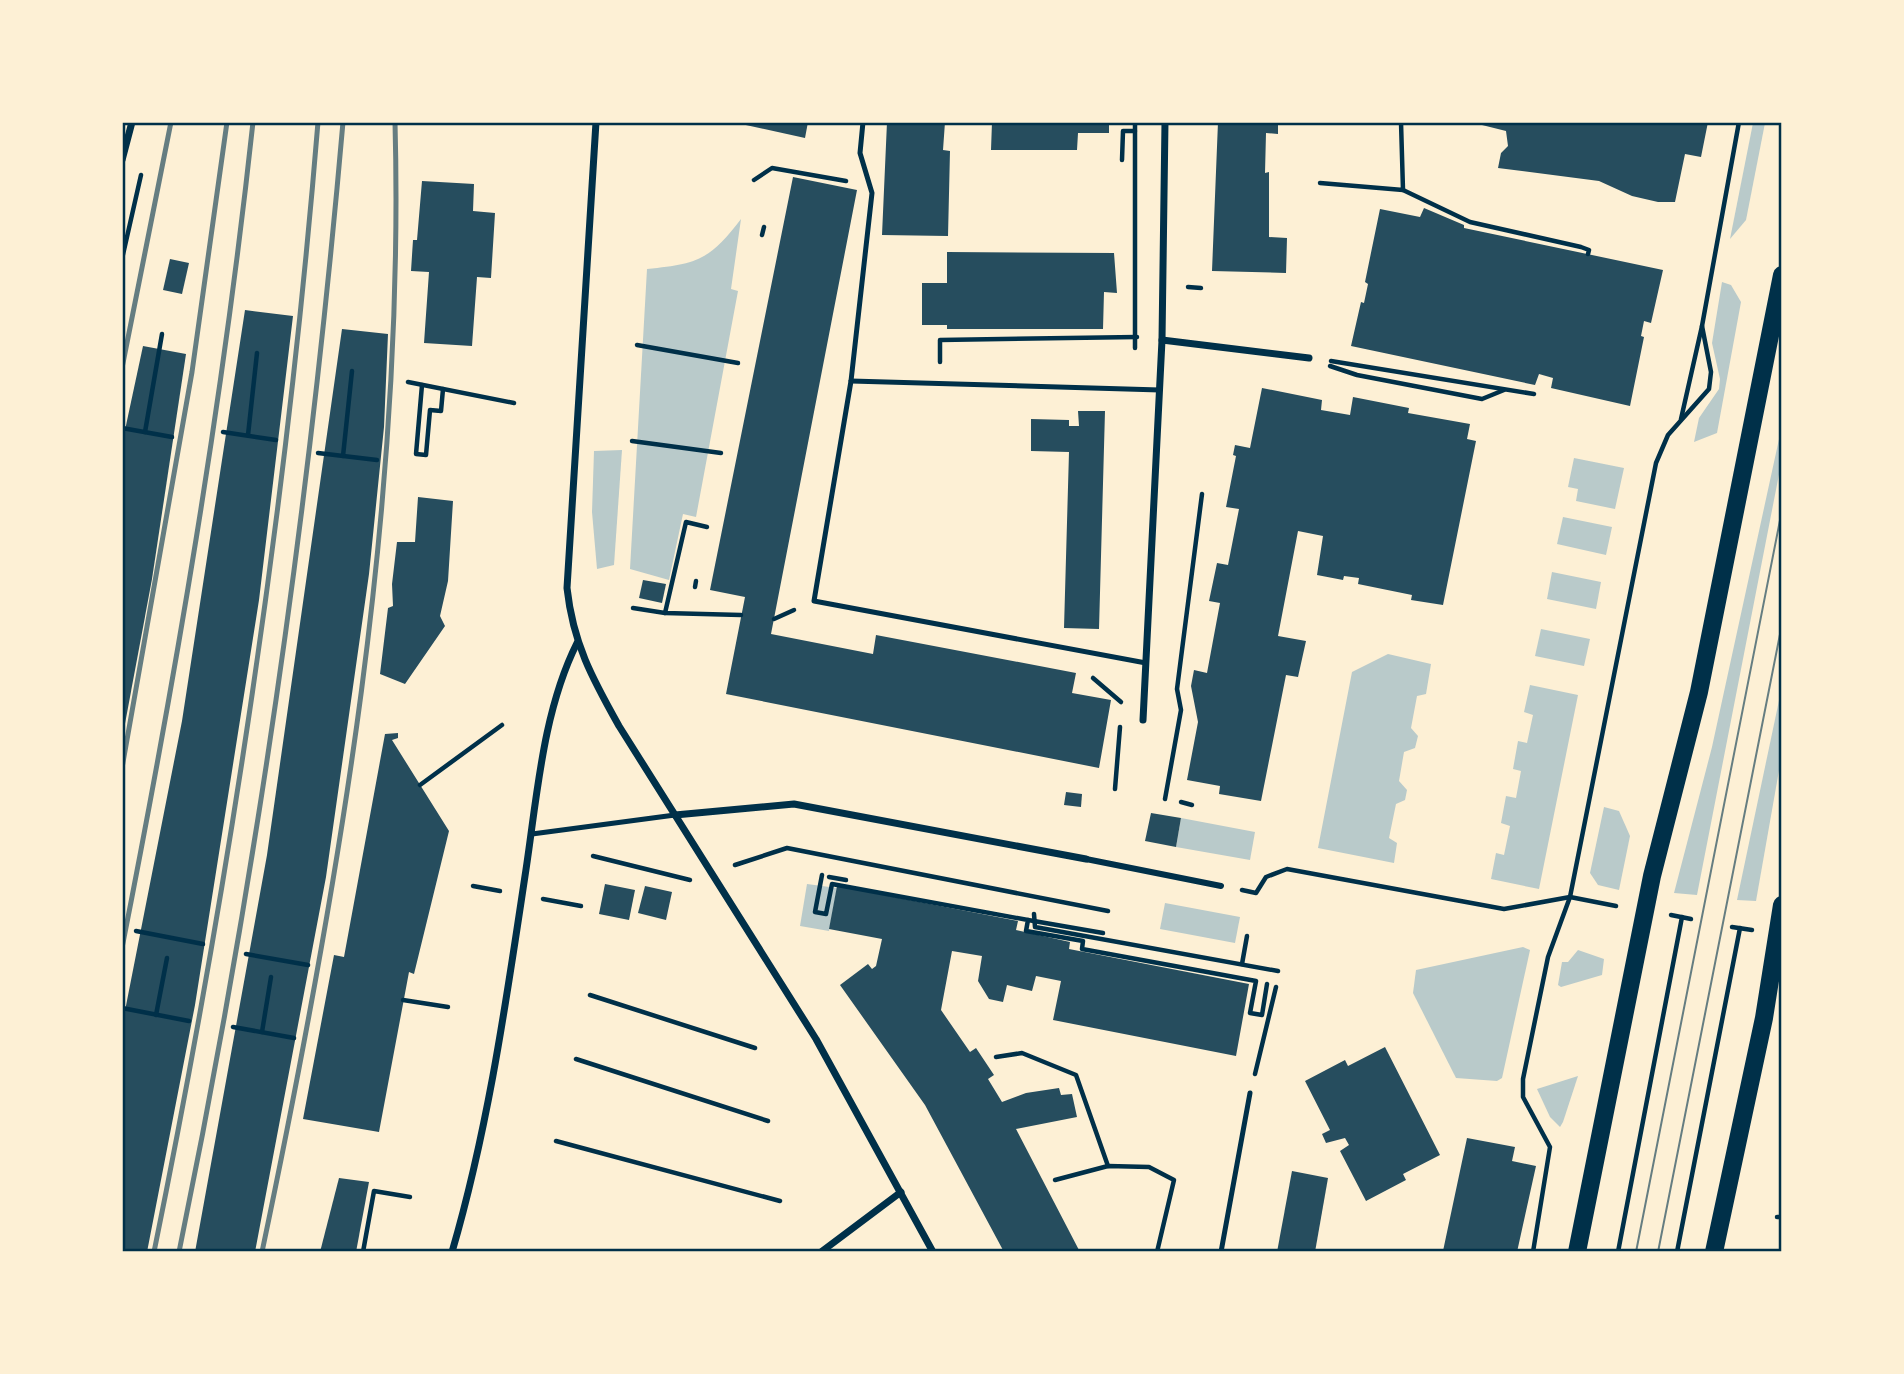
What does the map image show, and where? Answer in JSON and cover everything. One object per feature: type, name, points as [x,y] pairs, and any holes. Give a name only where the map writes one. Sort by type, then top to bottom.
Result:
[{"type":"main road","points":[[1577,1251],[1652,876],[1699,692],[1782,275]]},
{"type":"main road","points":[[1713,1251],[1764,1017],[1782,905]]},
{"type":"street","points":[[122,160],[132,122]]},
{"type":"street","points":[[596,122],[567,587],[577,643],[619,726],[816,1039],[933,1251]]},
{"type":"street","points":[[1143,720],[1162,340],[1166,122]]},
{"type":"street","points":[[1162,340],[1309,358]]},
{"type":"street","points":[[452,1251],[472,1182],[562,673],[577,643]]},
{"type":"street","points":[[675,815],[794,804],[1221,886]]},
{"type":"street","points":[[821,1251],[901,1192]]},
{"type":"lane","points":[[863,122],[860,152],[872,185],[850,381],[814,601],[1146,663]]},
{"type":"lane","points":[[850,381],[1160,390]]},
{"type":"lane","points":[[532,834],[675,815]]},
{"type":"lane","points":[[1221,1251],[1250,1093]]},
{"type":"path","points":[[1401,122],[1403,190]]},
{"type":"path","points":[[1680,420],[1702,326],[1739,122]]},
{"type":"path","points":[[1122,160],[1123,131],[1135,131]]},
{"type":"path","points":[[754,180],[772,168],[872,185]]},
{"type":"path","points":[[122,259],[142,172]]},
{"type":"path","points":[[1320,183],[1403,190],[1470,222],[1589,250],[1588,254]]},
{"type":"path","points":[[762,235],[764,227]]},
{"type":"path","points":[[1188,288],[1201,288]]},
{"type":"path","points":[[1533,1251],[1550,1147],[1524,1097],[1523,1079],[1548,957],[1570,897],[1656,463],[1668,435],[1709,389],[1711,372],[1702,326]]},
{"type":"path","points":[[145,432],[162,334]]},
{"type":"path","points":[[940,350],[940,340],[1143,337]]},
{"type":"path","points":[[638,345],[738,363]]},
{"type":"path","points":[[248,435],[257,353]]},
{"type":"path","points":[[1309,358],[1346,373],[1482,399],[1504,390]]},
{"type":"path","points":[[1346,364],[1534,394]]},
{"type":"path","points":[[343,456],[352,371]]},
{"type":"path","points":[[408,382],[514,403]]},
{"type":"path","points":[[422,385],[416,454],[426,456],[430,410],[441,411],[443,389]]},
{"type":"path","points":[[122,428],[172,437]]},
{"type":"path","points":[[223,432],[276,440]]},
{"type":"path","points":[[632,441],[721,453]]},
{"type":"path","points":[[318,453],[377,460]]},
{"type":"path","points":[[1165,799],[1181,710],[1177,689],[1202,494]]},
{"type":"path","points":[[665,613],[686,522],[707,527]]},
{"type":"path","points":[[633,608],[665,613],[741,615]]},
{"type":"path","points":[[1111,693],[1122,702]]},
{"type":"path","points":[[420,785],[502,725]]},
{"type":"path","points":[[1181,802],[1192,805]]},
{"type":"path","points":[[735,865],[787,848],[1108,911]]},
{"type":"path","points":[[593,856],[687,880]]},
{"type":"path","points":[[1244,891],[1256,893],[1266,877],[1287,869],[1504,909],[1570,897],[1616,906]]},
{"type":"path","points":[[822,875],[815,912],[826,914],[832,884],[1104,933]]},
{"type":"path","points":[[829,877],[846,880]]},
{"type":"path","points":[[473,886],[498,890]]},
{"type":"path","points":[[541,899],[581,906]]},
{"type":"path","points":[[1034,914],[1035,927],[1278,971]]},
{"type":"path","points":[[1670,915],[1691,919]]},
{"type":"path","points":[[1618,1251],[1682,917]]},
{"type":"path","points":[[1028,919],[1026,931],[1083,941],[1082,949],[1255,981],[1250,1013],[1262,1015],[1267,984]]},
{"type":"path","points":[[1732,927],[1755,931]]},
{"type":"path","points":[[1677,1251],[1740,928]]},
{"type":"path","points":[[136,931],[203,944]]},
{"type":"path","points":[[1242,964],[1247,936]]},
{"type":"path","points":[[246,954],[307,965]]},
{"type":"path","points":[[156,1015],[167,958]]},
{"type":"path","points":[[262,1032],[271,977]]},
{"type":"path","points":[[1250,1093],[1276,987]]},
{"type":"path","points":[[590,995],[755,1048]]},
{"type":"path","points":[[404,1000],[448,1007]]},
{"type":"path","points":[[122,1008],[189,1021]]},
{"type":"path","points":[[233,1027],[294,1038]]},
{"type":"path","points":[[996,1057],[1022,1052],[1076,1075],[1108,1166]]},
{"type":"path","points":[[576,1059],[768,1121]]},
{"type":"path","points":[[556,1141],[780,1201]]},
{"type":"path","points":[[1055,1180],[1108,1166],[1149,1167],[1174,1180],[1157,1251]]},
{"type":"path","points":[[363,1251],[374,1191],[410,1197]]},
{"type":"shaded area","points":[[1753,123],[1765,123],[1746,220],[1730,239]]},
{"type":"shaded area","points":[[741,219],[731,289],[738,291],[696,517],[683,514],[669,580],[630,569],[647,269],[678,265],[701,258],[711,252]]},
{"type":"shaded area","points":[[1722,282],[1731,285],[1741,302],[1717,433],[1694,442],[1699,418],[1719,389],[1720,379],[1712,343]]},
{"type":"shaded area","points":[[1781,430],[1781,464],[1697,895],[1674,893],[1712,747]]},
{"type":"shaded area","points":[[622,450],[614,565],[597,569],[592,512],[594,451]]},
{"type":"shaded area","points":[[1574,458],[1624,468],[1615,509],[1576,501],[1578,489],[1568,487]]},
{"type":"shaded area","points":[[1563,517],[1612,527],[1606,555],[1557,544]]},
{"type":"shaded area","points":[[1552,572],[1601,582],[1596,609],[1547,599]]},
{"type":"shaded area","points":[[1541,629],[1590,639],[1584,666],[1535,656]]},
{"type":"shaded area","points":[[1388,654],[1431,664],[1426,694],[1417,696],[1411,728],[1418,736],[1415,748],[1404,752],[1399,781],[1407,790],[1405,800],[1396,804],[1389,838],[1397,843],[1394,863],[1318,848],[1352,672]]},
{"type":"shaded area","points":[[1530,685],[1578,695],[1539,889],[1491,879],[1496,853],[1504,855],[1510,826],[1501,823],[1506,796],[1516,798],[1521,771],[1513,769],[1518,741],[1527,743],[1533,715],[1524,712]]},
{"type":"shaded area","points":[[1781,691],[1781,759],[1756,901],[1737,900]]},
{"type":"shaded area","points":[[1604,807],[1619,811],[1630,836],[1619,890],[1598,885],[1590,873]]},
{"type":"shaded area","points":[[1181,818],[1255,832],[1250,860],[1176,847]]},
{"type":"shaded area","points":[[807,884],[837,888],[829,931],[800,926]]},
{"type":"shaded area","points":[[1165,903],[1240,917],[1235,943],[1160,929]]},
{"type":"shaded area","points":[[1523,947],[1530,950],[1502,1078],[1497,1081],[1456,1078],[1413,993],[1416,970]]},
{"type":"shaded area","points":[[1578,950],[1604,959],[1602,975],[1561,987],[1558,985],[1562,962],[1568,962]]},
{"type":"shaded area","points":[[1578,1076],[1560,1127],[1550,1117],[1537,1089]]},
{"type":"building","points":[[732,122],[808,122],[805,138]]},
{"type":"building","points":[[887,122],[945,122],[943,150],[950,151],[948,236],[882,235]]},
{"type":"building","points":[[992,122],[1109,122],[1109,133],[1078,133],[1077,150],[991,150]]},
{"type":"building","points":[[1218,122],[1278,122],[1278,134],[1266,133],[1265,173],[1269,172],[1269,237],[1287,238],[1286,273],[1212,271]]},
{"type":"building","points":[[1470,122],[1708,122],[1701,157],[1685,154],[1675,202],[1658,202],[1632,196],[1599,181],[1498,168],[1501,153],[1508,146],[1506,131]]},
{"type":"building","points":[[793,177],[857,190],[771,634],[873,654],[876,635],[1076,673],[1072,693],[1111,700],[1099,768],[726,694],[745,597],[710,590]]},
{"type":"building","points":[[422,181],[474,184],[473,211],[495,213],[491,278],[477,277],[472,346],[424,343],[429,272],[411,271],[413,240],[417,240]]},
{"type":"building","points":[[1424,208],[1464,225],[1464,228],[1663,270],[1651,323],[1644,321],[1641,336],[1644,337],[1630,406],[1551,388],[1553,378],[1539,374],[1535,385],[1351,346],[1361,302],[1364,303],[1368,284],[1365,282],[1380,209],[1420,217]]},
{"type":"building","points":[[947,252],[1114,253],[1117,293],[1104,292],[1103,329],[947,329],[947,325],[922,325],[922,283],[947,283]]},
{"type":"building","points":[[170,259],[189,263],[182,294],[163,290]]},
{"type":"building","points":[[245,310],[293,316],[259,600],[195,1005],[147,1252],[122,1252],[122,1026],[182,721]]},
{"type":"building","points":[[342,329],[388,334],[384,427],[369,574],[326,877],[255,1252],[195,1252],[267,855]]},
{"type":"building","points":[[143,346],[186,354],[152,579],[124,729],[122,444]]},
{"type":"building","points":[[1262,388],[1322,400],[1321,410],[1350,415],[1353,397],[1409,408],[1408,413],[1470,424],[1467,439],[1476,441],[1443,605],[1411,600],[1412,595],[1358,584],[1359,578],[1344,576],[1343,580],[1317,575],[1323,536],[1298,531],[1278,636],[1306,641],[1298,677],[1286,675],[1261,801],[1219,794],[1220,786],[1187,780],[1198,722],[1191,686],[1194,670],[1207,673],[1220,603],[1209,601],[1217,563],[1228,565],[1239,509],[1226,507],[1236,456],[1233,455],[1235,445],[1250,448]]},
{"type":"building","points":[[1078,411],[1105,411],[1099,629],[1064,628],[1069,452],[1031,451],[1031,419],[1069,420],[1069,426],[1079,426]]},
{"type":"building","points":[[418,497],[453,501],[448,581],[440,616],[445,626],[405,684],[380,674],[388,608],[393,606],[392,584],[397,542],[415,542]]},
{"type":"building","points":[[643,580],[666,584],[662,603],[639,598]]},
{"type":"building","points":[[398,733],[398,738],[392,740],[449,831],[414,974],[409,972],[379,1132],[303,1119],[334,955],[344,957],[385,734]]},
{"type":"building","points":[[1066,792],[1082,794],[1081,807],[1064,805]]},
{"type":"building","points":[[1151,813],[1181,818],[1176,847],[1145,841]]},
{"type":"building","points":[[605,884],[635,890],[629,920],[599,914]]},
{"type":"building","points":[[645,886],[672,892],[666,920],[638,913]]},
{"type":"building","points":[[837,886],[1018,921],[1016,930],[1070,942],[1069,949],[1249,984],[1236,1056],[1053,1020],[1061,981],[1036,976],[1032,991],[1007,985],[1003,1002],[989,999],[978,981],[982,956],[952,951],[941,1010],[970,1052],[976,1048],[994,1075],[988,1079],[1002,1102],[1026,1093],[1059,1088],[1061,1095],[1072,1094],[1077,1117],[1016,1129],[1080,1252],[1004,1252],[925,1105],[840,985],[868,964],[872,969],[876,966],[882,939],[829,929]]},
{"type":"building","points":[[1385,1047],[1440,1155],[1403,1174],[1406,1180],[1366,1201],[1340,1151],[1349,1145],[1345,1138],[1326,1143],[1322,1134],[1330,1130],[1305,1081],[1345,1060],[1348,1066]]},
{"type":"building","points":[[1467,1138],[1515,1147],[1512,1161],[1536,1166],[1517,1252],[1443,1251]]},
{"type":"building","points":[[1292,1171],[1328,1178],[1315,1252],[1277,1252]]},
{"type":"building","points":[[339,1178],[369,1182],[356,1252],[320,1252]]},
{"type":"tram line","points":[[1636,1252],[1782,510]]},
{"type":"tram line","points":[[1658,1252],[1782,624]]},
{"type":"railway","points":[[122,368],[171,122]]},
{"type":"railway","points":[[122,768],[192,372],[227,122]]},
{"type":"railway","points":[[122,948],[161,742],[213,433],[253,122]]},
{"type":"railway","points":[[154,1252],[207,972],[253,690],[290,406],[318,122]]},
{"type":"railway","points":[[179,1252],[232,972],[278,690],[314,406],[343,122]]},
{"type":"railway","points":[[262,1252],[317,972],[362,690],[378,549],[389,407],[395,264],[395,122]]}]
